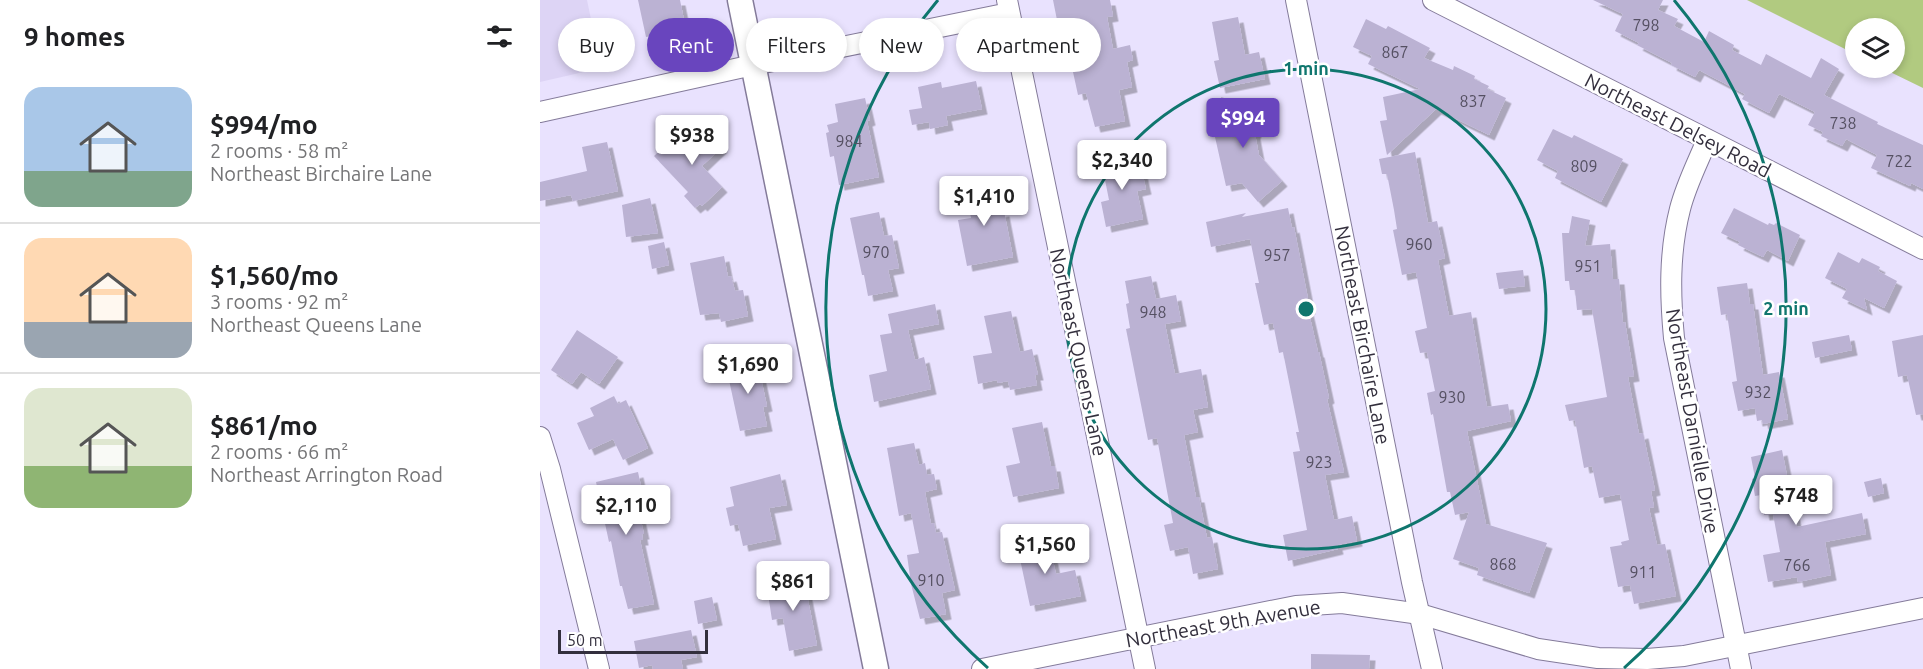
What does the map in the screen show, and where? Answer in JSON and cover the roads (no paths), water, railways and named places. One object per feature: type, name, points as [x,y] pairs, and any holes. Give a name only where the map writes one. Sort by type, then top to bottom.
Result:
[{"type":"street","points":[[740,0],[746,30]]},
{"type":"street","name":"Northeast Birchaire Lane","points":[[1296,0],[1432,669]]},
{"type":"street","name":"Northeast Delsey Road","points":[[1433,0],[1923,249]]},
{"type":"street","points":[[847,44],[1008,7]]},
{"type":"street","name":"Northeast Queens Lane","points":[[1008,7],[1145,669]]},
{"type":"street","points":[[540,112],[746,67]]},
{"type":"street","points":[[754,72],[876,669]]},
{"type":"street","name":"Northeast Darnielle Drive","points":[[1707,140],[1680,209],[1671,271],[1671,304],[1674,338],[1742,669]]},
{"type":"street","points":[[540,437],[550,469],[598,669]]},
{"type":"street","name":"Northeast 9th Avenue","points":[[982,669],[1296,606],[1342,603],[1420,614],[1538,649],[1598,658],[1647,659],[1675,657],[1923,608]]}]
